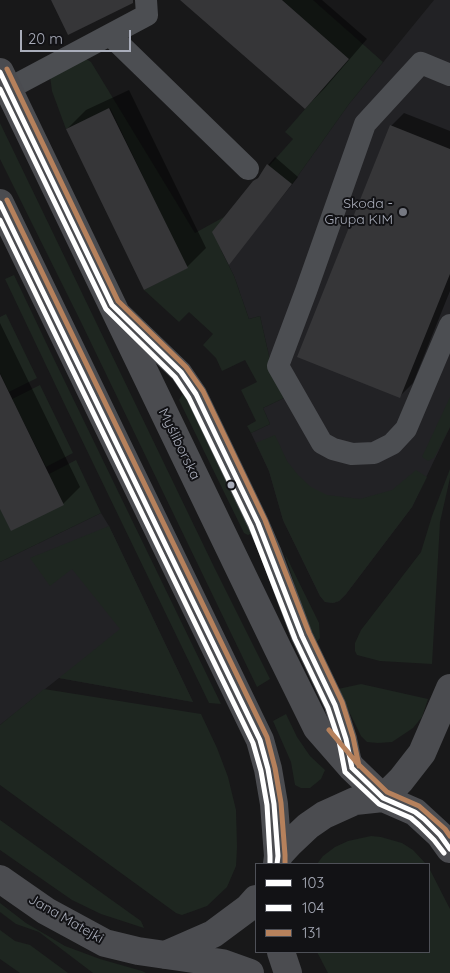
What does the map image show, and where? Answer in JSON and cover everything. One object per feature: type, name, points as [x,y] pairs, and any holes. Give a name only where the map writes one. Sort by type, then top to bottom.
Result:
[{"type":"main road","name":"Myśliborska","points":[[4,81],[308,711],[317,728],[352,768],[383,798]]},
{"type":"main road","points":[[0,203],[7,235],[260,740],[268,769],[274,804],[277,860]]},
{"type":"main road","points":[[383,798],[401,780],[422,753],[450,688]]},
{"type":"main road","points":[[277,860],[308,826],[324,815],[355,801],[383,798],[415,812],[440,835],[450,849]]},
{"type":"main road","name":"Jana Matejki","points":[[0,879],[46,911],[105,943],[138,951],[222,963],[250,973]]},
{"type":"main road","points":[[165,955],[213,934],[248,908],[255,900]]},
{"type":"main road","points":[[281,953],[288,973]]},
{"type":"lane","points":[[4,81],[110,34],[147,15],[146,0]]},
{"type":"lane","points":[[110,34],[248,169]]},
{"type":"lane","points":[[450,75],[421,63],[365,124],[278,366],[322,443],[333,449],[352,454],[374,453],[392,444],[406,429],[450,325]]},
{"type":"lane","points":[[112,305],[181,372],[196,394],[258,523],[302,636],[335,705],[346,739],[352,768]]},
{"type":"shaded area","points":[[282,0],[313,0],[383,62],[349,104],[292,184],[269,166],[293,139],[285,132],[349,59]]},
{"type":"shaded area","name":"Skoda - Grupa KIM","points":[[434,0],[450,0],[450,427],[412,507],[346,594],[339,601],[333,603],[325,602],[320,596],[283,520],[269,471],[251,433],[270,424],[263,408],[284,398],[274,378],[260,316],[249,319],[234,276],[221,250],[292,184],[349,104]]},
{"type":"shaded area","points":[[86,59],[91,62],[195,233],[224,217],[237,242],[221,250],[234,276],[249,319],[260,316],[274,378],[284,398],[263,408],[270,424],[251,433],[247,426],[256,421],[241,390],[257,382],[245,360],[222,371],[216,358],[203,345],[213,334],[189,312],[179,322],[144,290],[187,268],[110,108],[66,129],[52,91],[50,76]]},
{"type":"shaded area","points":[[0,123],[270,679],[257,687],[0,159]]},
{"type":"shaded area","points":[[14,275],[221,704],[209,703],[64,403],[5,279]]},
{"type":"shaded area","points":[[6,314],[37,378],[9,392],[0,373],[0,317]]},
{"type":"shaded area","points":[[40,385],[73,453],[46,467],[12,399]]},
{"type":"shaded area","points":[[182,395],[186,395],[252,533],[248,535],[244,533],[179,400]]},
{"type":"shaded area","points":[[450,397],[450,427],[434,458],[428,461],[422,457]]},
{"type":"shaded area","points":[[275,435],[287,461],[298,475],[311,487],[327,495],[360,499],[392,490],[416,470],[427,477],[412,507],[339,601],[333,603],[325,602],[320,596],[283,520],[269,471],[256,443]]},
{"type":"shaded area","points":[[76,460],[101,513],[0,562],[0,509],[49,474]]},
{"type":"shaded area","points":[[450,469],[450,478],[440,522],[432,664],[380,661],[357,655],[355,643],[361,630],[421,552]]},
{"type":"shaded area","points":[[101,513],[109,526],[193,702],[59,678],[0,725],[0,562]]},
{"type":"shaded area","points":[[109,526],[193,702],[59,678],[120,629],[72,569],[50,586],[30,558]]},
{"type":"shaded area","points":[[285,554],[319,623],[320,638],[316,643],[308,628]]},
{"type":"shaded area","points":[[361,684],[428,699],[422,717],[413,728],[392,742],[367,742],[361,736],[338,689]]},
{"type":"shaded area","points":[[44,689],[201,714],[228,777],[236,810],[236,866],[227,887],[207,906],[182,915],[176,913],[0,785],[0,725]]},
{"type":"shaded area","points":[[286,714],[297,737],[310,756],[325,770],[321,779],[310,788],[301,788],[295,785],[291,762],[273,721]]},
{"type":"shaded area","points":[[0,820],[141,921],[144,928],[101,914],[72,900],[0,850]]},
{"type":"shaded area","points":[[371,836],[381,837],[402,843],[413,850],[425,863],[318,863],[323,856],[335,847],[348,841]]},
{"type":"shaded area","points":[[430,870],[450,909],[450,973],[328,973],[318,953],[430,953]]},
{"type":"shaded area","points":[[0,903],[26,923],[65,946],[146,973],[93,973],[39,932],[16,924],[0,912]]},
{"type":"shaded area","points":[[0,930],[15,941],[30,945],[68,973],[20,973],[0,959]]},
{"type":"building","points":[[51,0],[133,0],[133,3],[68,35]]},
{"type":"building","points":[[180,0],[282,0],[349,59],[305,109]]},
{"type":"building","points":[[109,108],[188,268],[144,290],[66,129]]},
{"type":"building","name":"Skoda - Grupa KIM","points":[[390,125],[450,149],[450,274],[400,398],[297,357]]},
{"type":"building","points":[[267,164],[292,184],[229,265],[212,232],[253,181],[258,178]]},
{"type":"building","points":[[0,374],[64,505],[11,531],[0,509]]},
{"type":"transit line","name":"131","points":[[7,69],[118,301],[186,367],[203,391],[265,520],[309,633],[342,702],[353,737],[359,766]]},
{"type":"transit line","name":"103","points":[[0,72],[112,305],[181,372],[196,394],[258,523],[302,636],[335,705],[346,739],[352,768]]},
{"type":"transit line","name":"104","points":[[0,89],[106,309],[175,377],[189,398],[251,526],[295,639],[328,708],[339,741],[345,772],[379,804],[411,818],[434,840],[444,853]]},
{"type":"transit line","name":"131","points":[[7,200],[267,737],[281,803],[285,863]]},
{"type":"transit line","name":"103","points":[[0,203],[260,740],[268,769],[274,804],[277,863]]},
{"type":"transit line","name":"104","points":[[0,220],[253,743],[261,771],[267,805],[270,863]]},
{"type":"transit line","name":"131","points":[[329,730],[357,763],[387,792],[419,806],[445,829],[450,836]]},
{"type":"transit line","name":"103","points":[[352,768],[383,798],[415,812],[424,819],[440,835],[450,849]]},
{"type":"place","name":"Skoda - Grupa KIM","points":[[403,212]]}]
